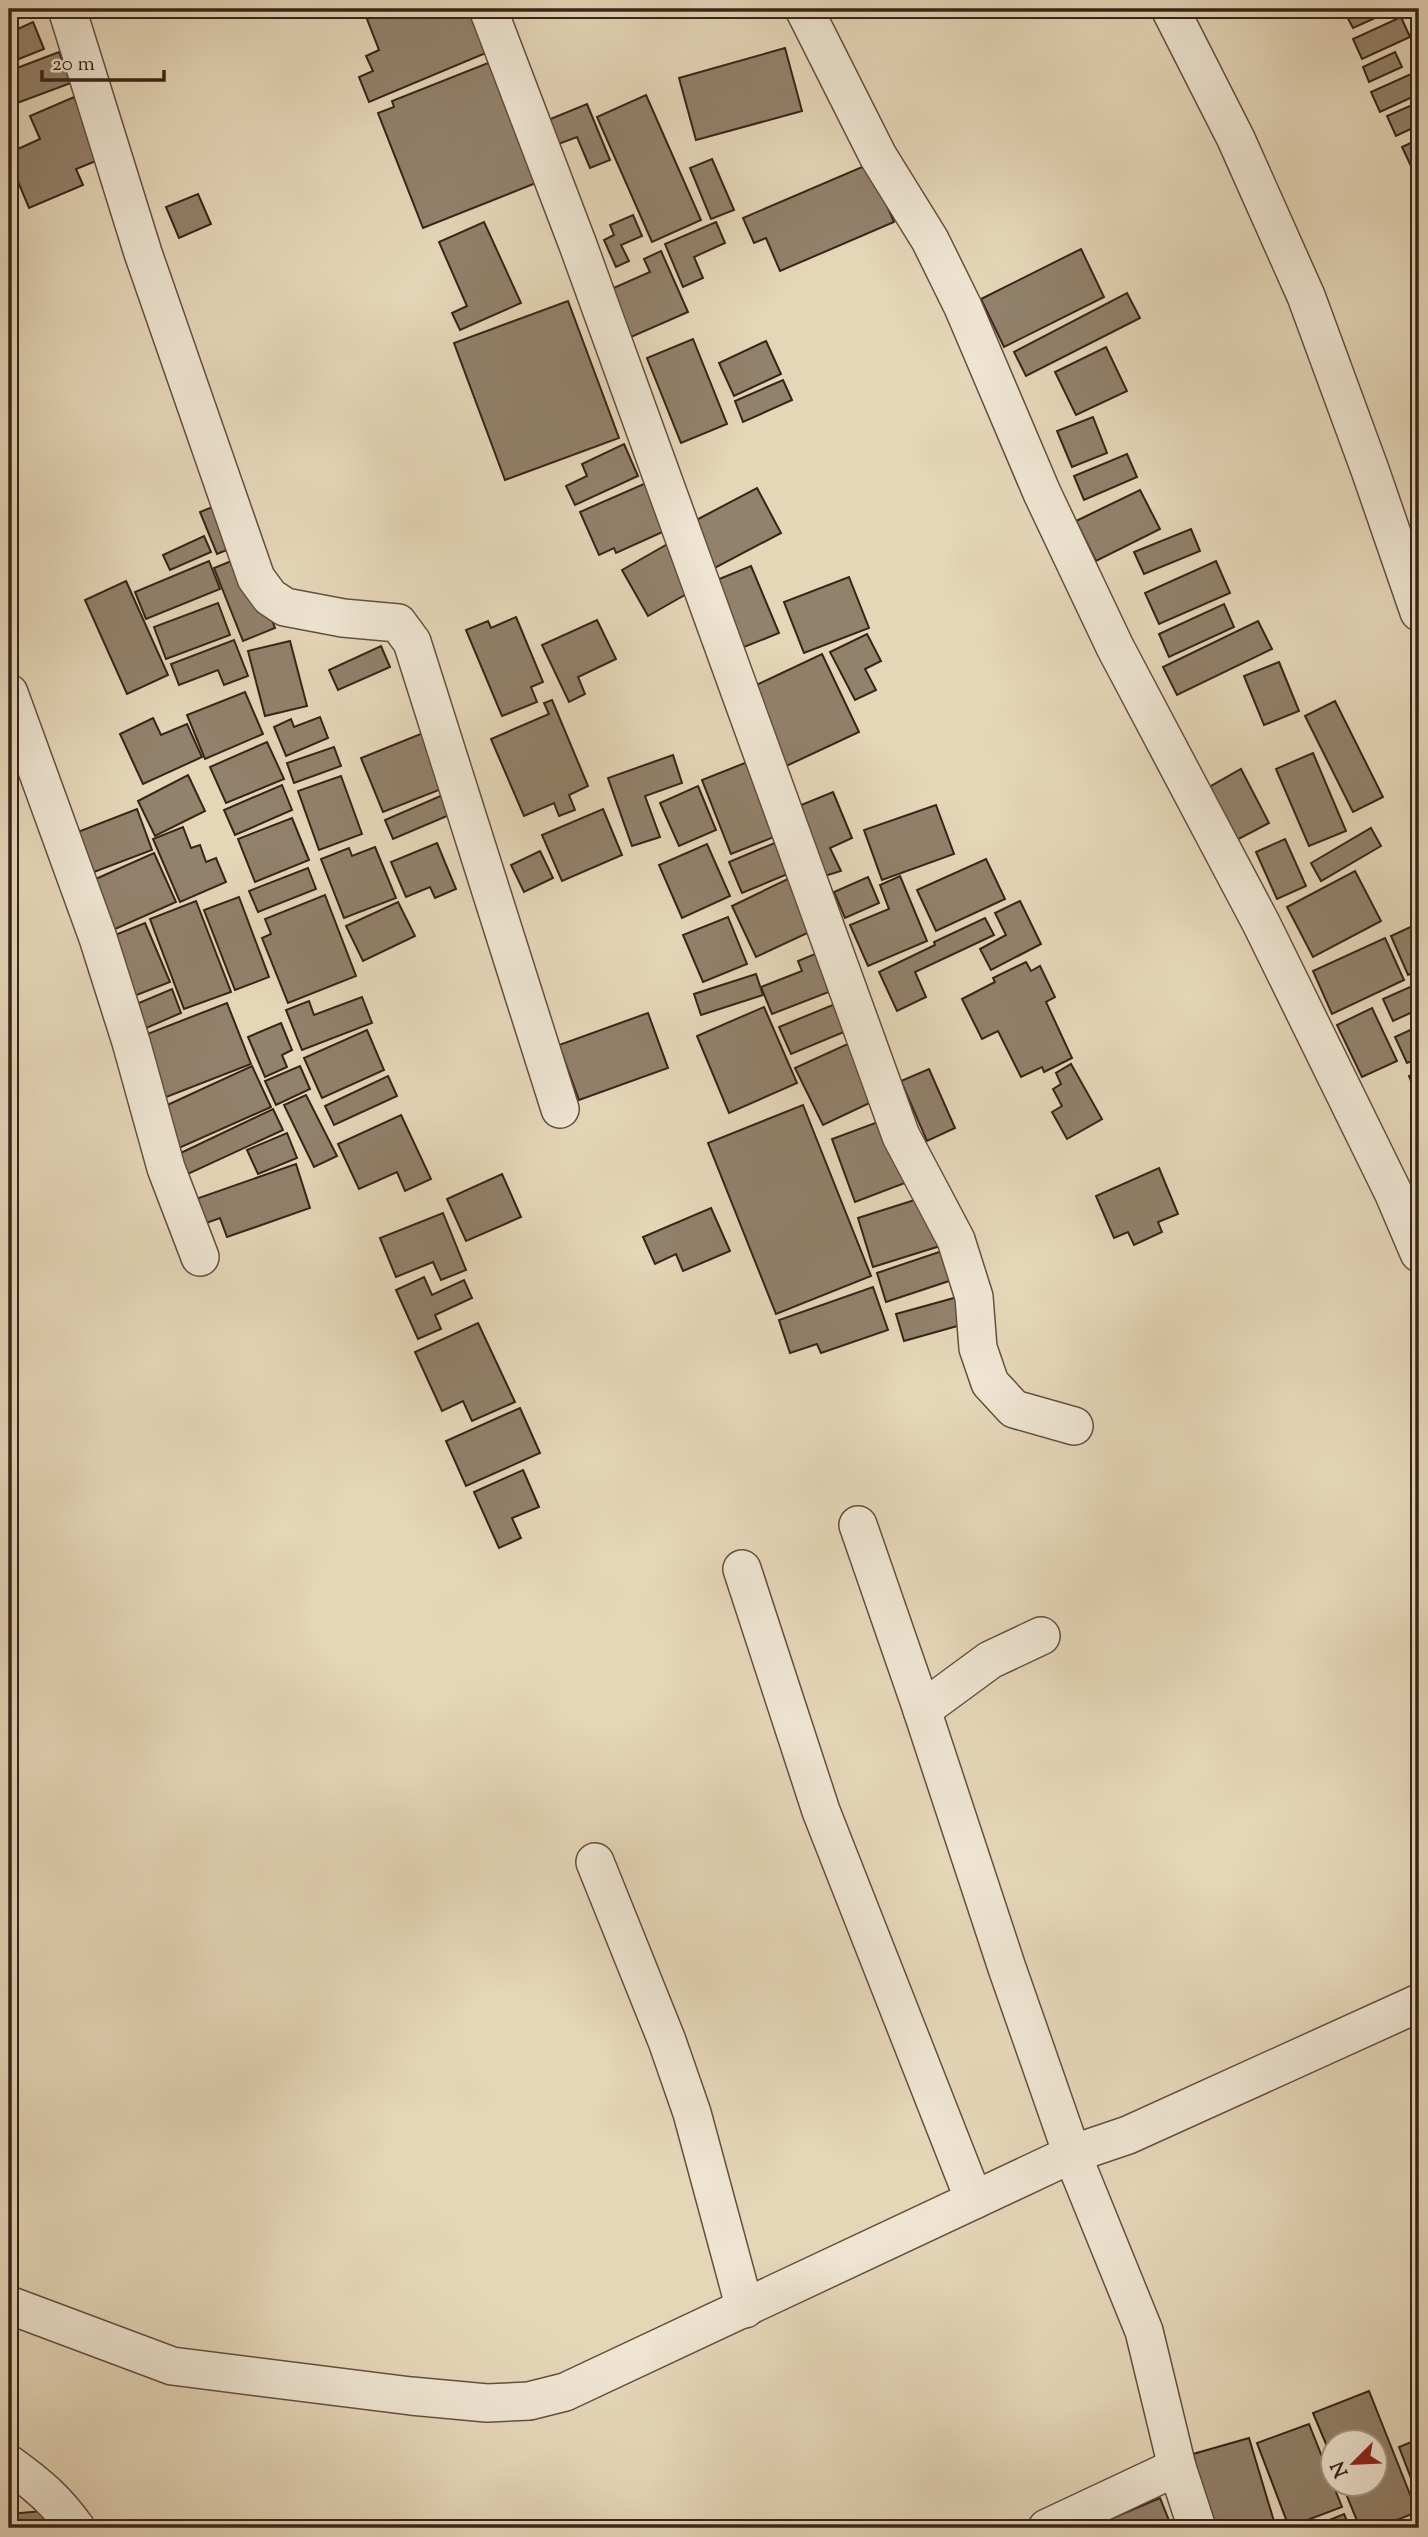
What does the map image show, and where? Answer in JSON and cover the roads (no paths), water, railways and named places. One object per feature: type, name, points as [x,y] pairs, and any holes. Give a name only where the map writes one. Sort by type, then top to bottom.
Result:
[{"type":"street","points":[[67,9],[143,253],[256,578],[270,597],[285,607],[343,618],[398,623],[412,642],[560,1109]]},
{"type":"street","points":[[488,9],[578,245],[901,1136],[956,1240],[974,1297],[978,1348],[990,1383],[1014,1409],[1074,1426]]},
{"type":"street","points":[[804,9],[878,156],[930,240],[963,307],[1042,493],[1115,647],[1268,935],[1376,1156],[1419,1253]]},
{"type":"street","points":[[1170,9],[1236,139],[1306,296],[1419,612]]},
{"type":"street","points":[[9,693],[98,938],[131,1042],[166,1168],[201,1257]]},
{"type":"street","points":[[858,1525],[1072,2154],[1144,2331],[1177,2468],[1197,2528]]},
{"type":"street","points":[[742,1569],[821,1811],[974,2200]]},
{"type":"street","points":[[922,1710],[990,1660],[1041,1636]]},
{"type":"street","points":[[595,1863],[667,2041],[692,2113],[745,2309]]},
{"type":"street","points":[[9,2305],[172,2366],[411,2396],[486,2403],[529,2401],[565,2392],[1072,2154],[1128,2135],[1419,2003]]},
{"type":"street","points":[[9,2464],[57,2501],[76,2528]]},
{"type":"street","points":[[1047,2528],[1177,2468]]}]
